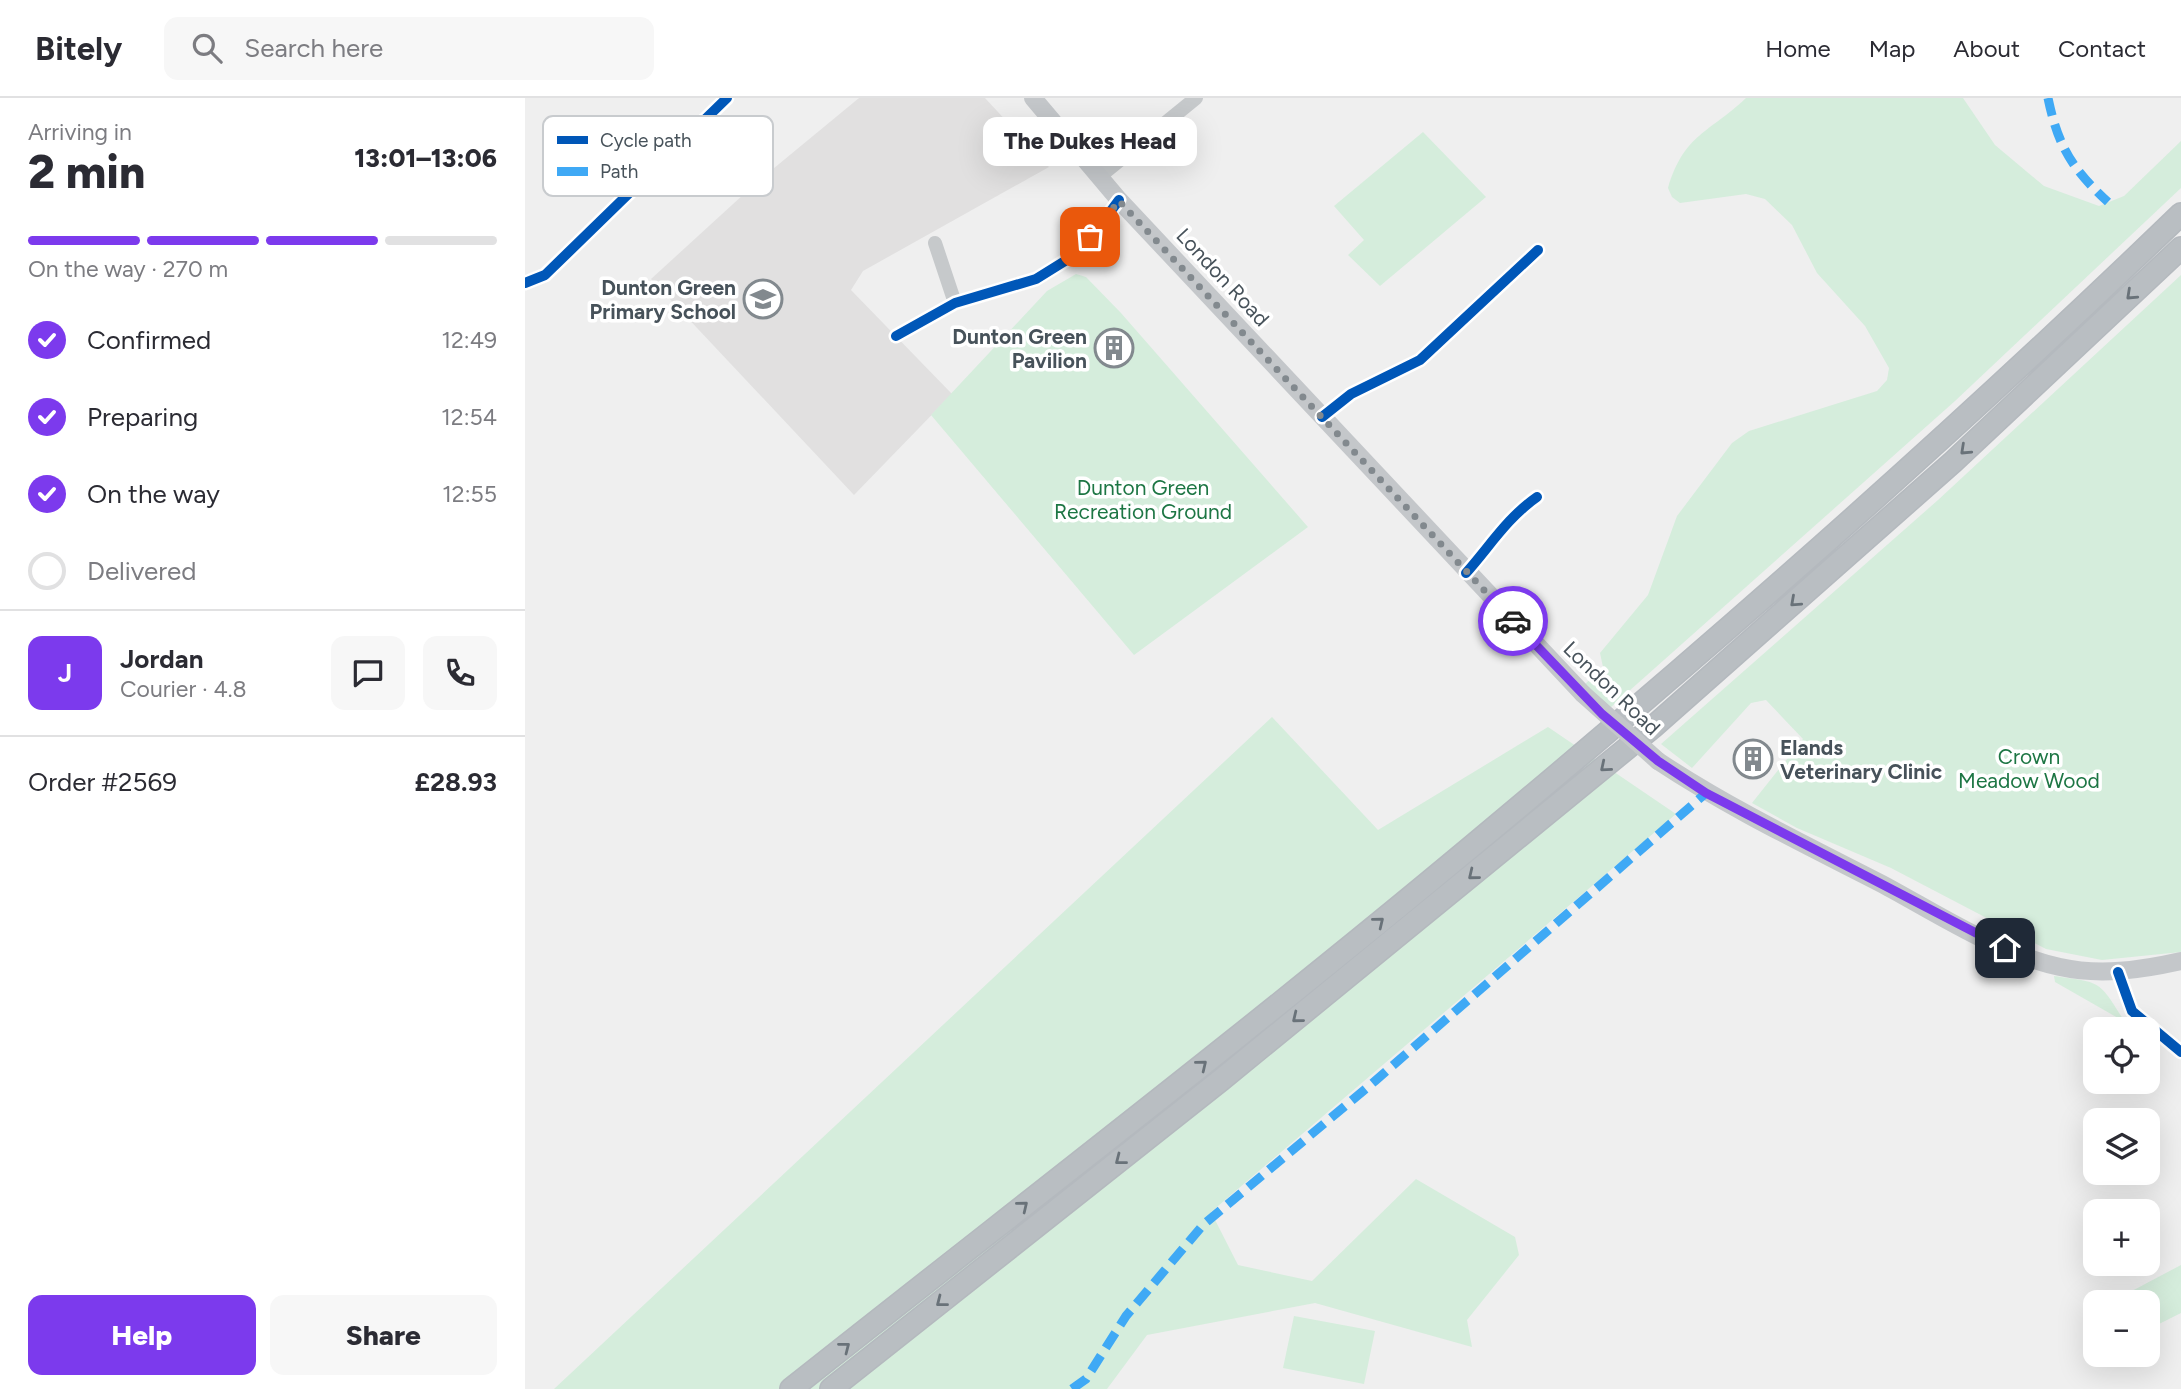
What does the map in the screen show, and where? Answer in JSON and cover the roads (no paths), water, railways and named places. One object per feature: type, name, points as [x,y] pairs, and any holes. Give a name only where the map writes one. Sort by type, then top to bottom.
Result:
[{"type":"highway","points":[[791,1389],[1310,979],[1631,713],[1928,450],[2181,214]]},
{"type":"highway","points":[[831,1389],[1221,1080],[1653,727],[1943,470],[2181,248]]},
{"type":"main road","name":"London Road","points":[[1034,98],[1119,201],[1466,573],[1583,694],[1658,761],[1706,793],[2005,948],[2061,968],[2119,972],[2181,961]]},
{"type":"street","points":[[708,116],[727,98]]},
{"type":"street","points":[[1100,177],[1178,103],[1196,98]]},
{"type":"street","points":[[525,283],[545,275],[626,196]]},
{"type":"street","points":[[896,336],[955,303],[998,292],[1047,272],[1081,251],[1119,201]]},
{"type":"street","points":[[935,243],[955,303]]},
{"type":"street","points":[[1322,417],[1351,394],[1420,360],[1538,250]]},
{"type":"street","points":[[1466,573],[1496,534],[1519,510],[1537,497]]},
{"type":"street","points":[[2119,972],[2131,1011],[2181,1052]]},
{"type":"place","name":"The Dukes Head","points":[[1090,237]]},
{"type":"place","name":"Dunton Green Primary School","points":[[763,299]]},
{"type":"place","name":"Dunton Green Pavilion","points":[[1114,348]]},
{"type":"place","name":"Elands Veterinary Clinic","points":[[1753,759]]},
{"type":"park label","name":"Dunton Green Recreation Ground","points":[[1143,499]]},
{"type":"park label","name":"Crown Meadow Wood","points":[[2029,768]]}]
